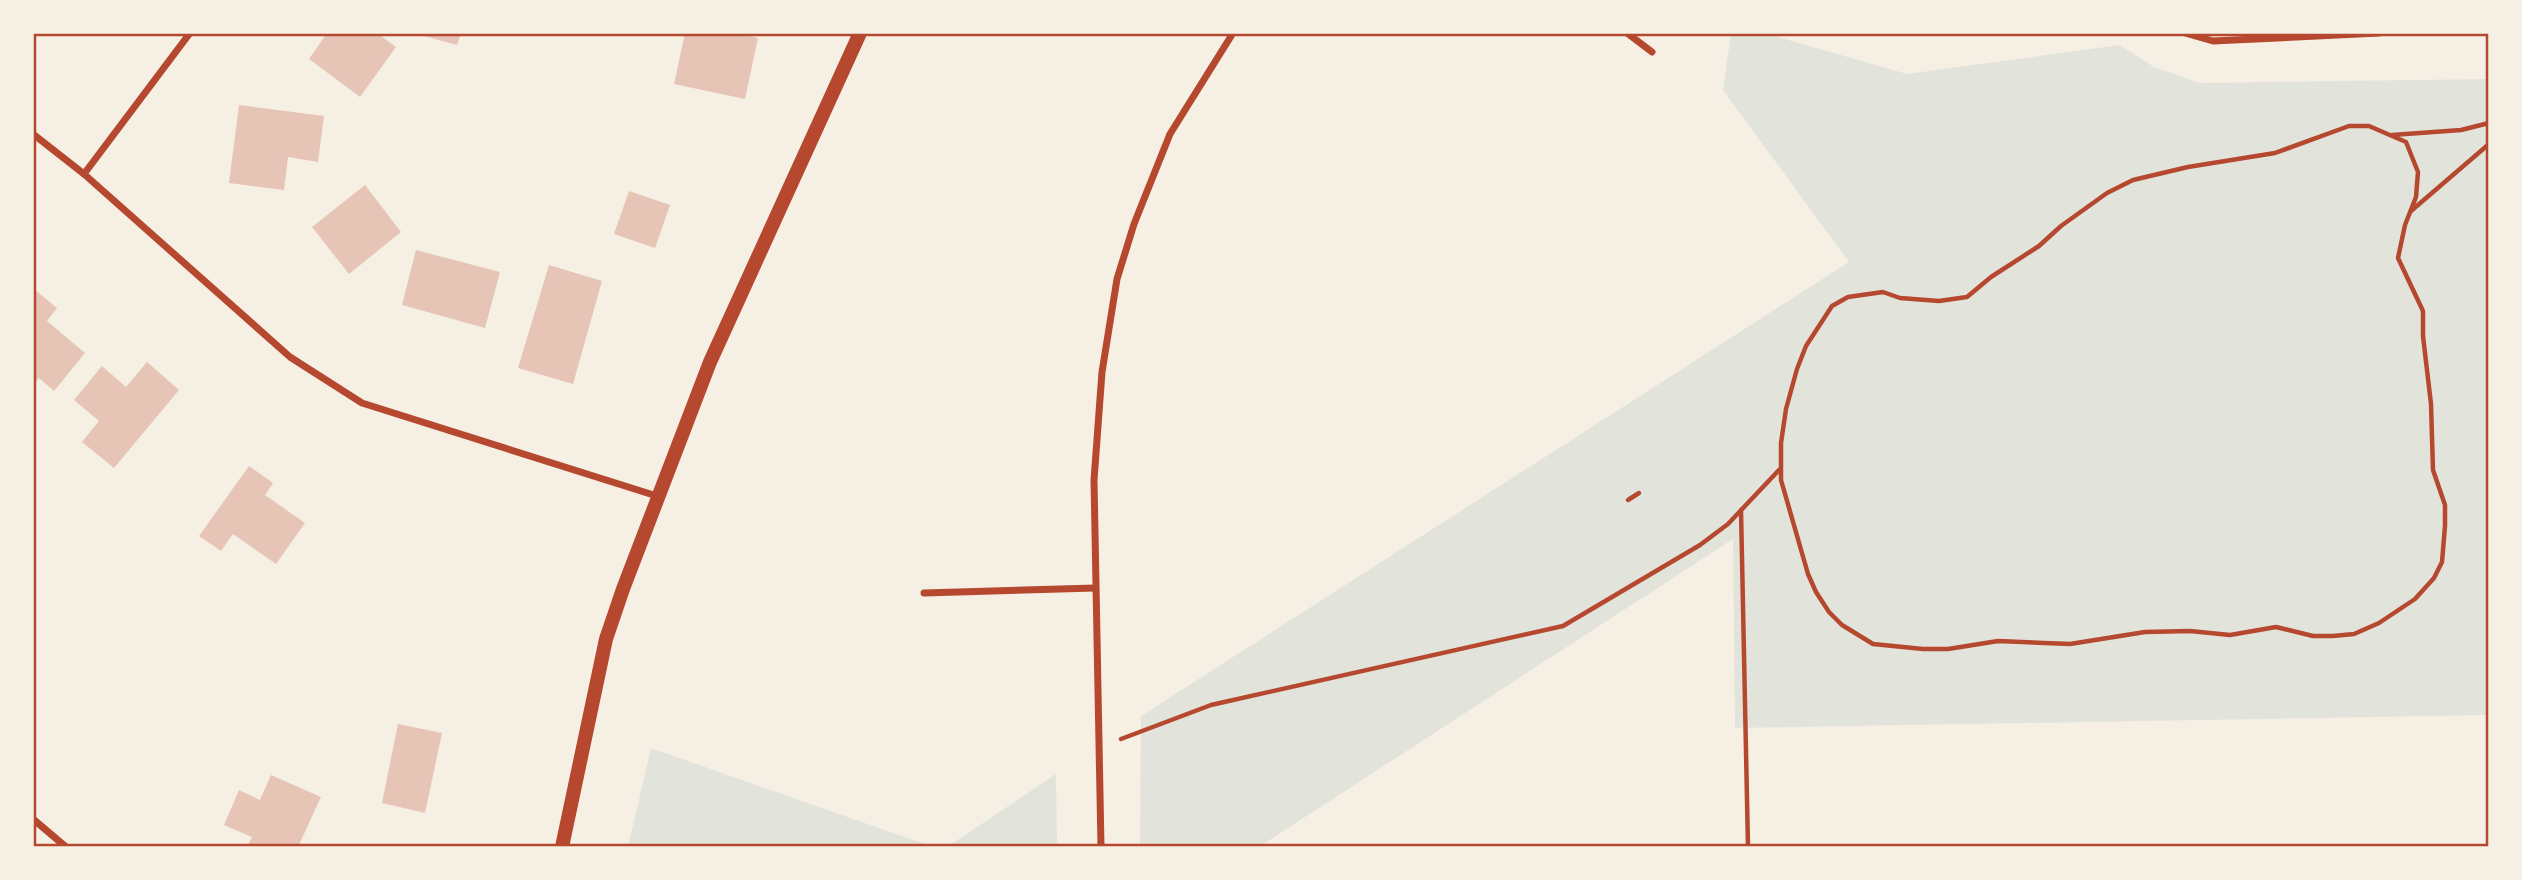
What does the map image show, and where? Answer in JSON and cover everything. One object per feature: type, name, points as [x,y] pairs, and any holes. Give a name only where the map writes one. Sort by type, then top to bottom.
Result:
[{"type":"main road","points":[[562,847],[606,639],[623,589],[710,362],[860,33]]},
{"type":"street","points":[[84,174],[190,33]]},
{"type":"street","points":[[1101,847],[1094,480],[1102,372],[1116,279],[1134,224],[1170,134],[1233,33]]},
{"type":"street","points":[[1627,33],[1652,52]]},
{"type":"street","points":[[2185,33],[2213,41],[2379,33]]},
{"type":"street","points":[[33,134],[84,174],[290,358],[362,403],[660,497]]},
{"type":"street","points":[[924,593],[1095,588]]},
{"type":"street","points":[[33,819],[66,847]]},
{"type":"path","points":[[2392,135],[2461,130],[2489,123]]},
{"type":"path","points":[[2370,126],[2406,142],[2418,172],[2416,197],[2410,212],[2398,258],[2423,311],[2423,336],[2431,404],[2433,470],[2445,505],[2442,562],[2434,578],[2415,599],[2392,616],[2354,634],[2313,636],[2276,627],[2230,635],[2168,631],[2118,635],[2070,644],[1998,641],[1948,649],[1896,648],[1873,644],[1842,625],[1829,612],[1808,574],[1786,501],[1780,469],[1786,409],[1797,369],[1806,346],[1832,306],[1848,297],[1884,292],[1900,298],[1939,301],[1967,297],[1991,277],[2039,246],[2107,192],[2133,180],[2188,167],[2275,153],[2349,127],[2370,126]]},
{"type":"path","points":[[2410,212],[2489,144]]},
{"type":"path","points":[[1100,746],[1212,705],[1563,626],[1700,545],[1728,524],[1780,469]]},
{"type":"path","points":[[1628,500],[1639,493]]},
{"type":"path","points":[[1741,510],[1748,847]]},
{"type":"shaded area","points":[[1731,33],[1764,33],[1907,74],[2120,45],[2154,67],[2200,83],[2489,79],[2489,715],[1735,728],[1733,539],[1259,847],[1140,847],[1141,716],[1849,262],[1723,90]]},
{"type":"shaded area","points":[[651,748],[933,847],[628,847]]},
{"type":"shaded area","points":[[1056,774],[1057,847],[947,847]]},
{"type":"building","points":[[327,33],[377,33],[396,47],[360,97],[309,59]]},
{"type":"building","points":[[413,33],[461,33],[457,45]]},
{"type":"building","points":[[685,33],[736,33],[758,38],[745,99],[674,84]]},
{"type":"building","points":[[239,105],[324,116],[318,162],[288,157],[284,190],[229,183]]},
{"type":"building","points":[[365,185],[401,232],[349,274],[312,227]]},
{"type":"building","points":[[629,191],[670,205],[655,248],[614,234]]},
{"type":"building","points":[[416,250],[500,272],[485,328],[402,305]]},
{"type":"building","points":[[549,265],[602,281],[573,384],[518,368]]},
{"type":"building","points":[[34,289],[57,308],[47,321],[85,353],[54,391],[39,378],[33,385]]},
{"type":"building","points":[[147,362],[179,390],[114,468],[82,442],[99,421],[74,400],[102,366],[126,387]]},
{"type":"building","points":[[249,466],[273,483],[265,495],[305,523],[276,564],[233,534],[221,551],[199,536]]},
{"type":"building","points":[[398,724],[442,733],[425,813],[382,803]]},
{"type":"building","points":[[271,775],[321,797],[298,847],[247,847],[252,837],[224,825],[239,790],[260,800]]}]
